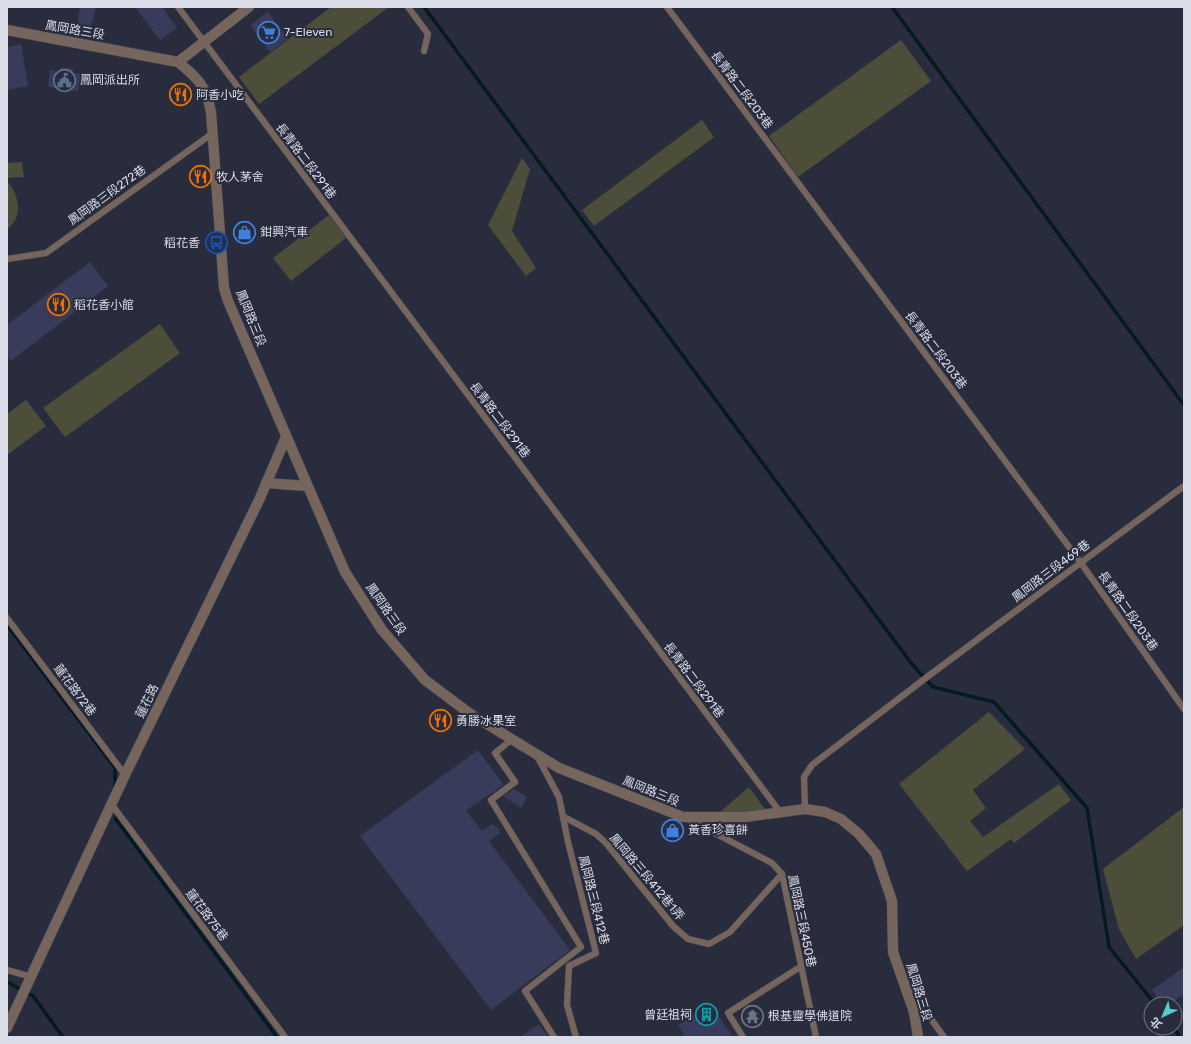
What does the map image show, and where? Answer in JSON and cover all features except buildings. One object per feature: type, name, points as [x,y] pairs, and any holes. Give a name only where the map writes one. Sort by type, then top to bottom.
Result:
[{"type":"street","points":[[178,62],[249,7]]},
{"type":"street","name":"鳳岡路三段","points":[[7,30],[178,62],[196,76],[208,97],[213,133],[224,288],[228,301],[345,572],[382,630],[425,680],[469,713],[558,768],[684,817],[746,817],[805,810],[825,812],[841,819],[860,834],[876,854],[892,902],[893,952],[914,1012],[918,1037]]},
{"type":"street","name":"蓮花路","points":[[7,1028],[126,775],[266,484],[286,437]]},
{"type":"street","points":[[266,484],[307,486]]},
{"type":"lane","name":"長青路二段291巷","points":[[178,7],[202,42],[780,812]]},
{"type":"lane","points":[[408,7],[428,34],[424,51]]},
{"type":"lane","name":"長青路二段203巷","points":[[667,7],[1081,563],[1184,709]]},
{"type":"lane","name":"鳳岡路三段272巷","points":[[7,259],[46,253],[213,133]]},
{"type":"lane","name":"鳳岡路三段469巷","points":[[805,810],[804,777],[812,766],[931,674],[1184,486]]},
{"type":"lane","name":"蓮花路72巷","points":[[7,618],[126,775]]},
{"type":"lane","points":[[511,740],[495,753],[515,782],[491,800],[581,947],[525,992],[554,1037]]},
{"type":"lane","name":"鳳岡路三段412巷","points":[[537,756],[559,797],[568,842],[596,953],[569,966],[567,1005],[576,1037]]},
{"type":"lane","name":"蓮花路75巷","points":[[112,805],[285,1037]]},
{"type":"lane","name":"鳳岡路三段412巷1弄","points":[[564,817],[596,834],[606,842],[673,926],[688,939],[695,941],[709,944],[730,932],[782,874]]},
{"type":"lane","name":"鳳岡路三段450巷","points":[[684,817],[772,863],[782,874],[800,967],[816,1037]]},
{"type":"lane","points":[[742,1037],[728,1013],[800,967]]},
{"type":"lane","points":[[7,970],[32,977]]},
{"type":"lane","points":[[914,1012],[926,1012],[944,1037]]},
{"type":"green space","points":[[331,7],[389,7],[259,104],[239,77]]},
{"type":"green space","points":[[901,40],[931,81],[798,177],[769,136]]},
{"type":"green space","points":[[702,120],[714,137],[594,226],[582,210]]},
{"type":"green space","points":[[522,158],[530,169],[512,231],[536,268],[526,276],[488,225]]},
{"type":"green space","points":[[22,162],[24,177],[7,178],[7,163]]},
{"type":"green space","points":[[7,181],[17,199],[18,212],[16,218],[7,229]]},
{"type":"green space","points":[[329,215],[346,238],[291,281],[273,258]]},
{"type":"green space","points":[[160,324],[180,353],[65,437],[43,408]]},
{"type":"green space","points":[[26,400],[46,426],[7,455],[7,414]]},
{"type":"green space","points":[[989,712],[1025,749],[973,790],[986,808],[970,821],[983,837],[1059,784],[1071,800],[1014,843],[1011,839],[967,871],[899,784]]},
{"type":"green space","points":[[749,787],[765,809],[743,815],[719,813]]},
{"type":"green space","points":[[1184,807],[1184,925],[1136,959],[1119,929],[1103,869]]},
{"type":"waterway","points":[[424,7],[911,663],[933,687],[994,702],[1087,808],[1109,947],[1149,996]]},
{"type":"waterway","points":[[892,7],[1184,405]]},
{"type":"waterway","points":[[7,625],[115,768],[115,790]]},
{"type":"waterway","points":[[115,818],[277,1037]]},
{"type":"waterway","points":[[7,982],[33,996],[63,1037]]},
{"type":"place","name":"7-Eleven","points":[[269,32]]},
{"type":"place","name":"鳳岡派出所","points":[[64,80]]},
{"type":"place","name":"阿香小吃","points":[[180,95]]},
{"type":"place","name":"牧人茅舍","points":[[201,177]]},
{"type":"place","name":"鉗興汽車","points":[[244,232]]},
{"type":"place","name":"稻花香","points":[[216,243]]},
{"type":"place","name":"稻花香小館","points":[[58,305]]},
{"type":"place","name":"勇勝冰果室","points":[[440,721]]},
{"type":"place","name":"黃香珍喜餅","points":[[672,830]]},
{"type":"place","name":"曾廷祖祠","points":[[707,1015]]},
{"type":"place","name":"根基靈學佛道院","points":[[752,1016]]}]
